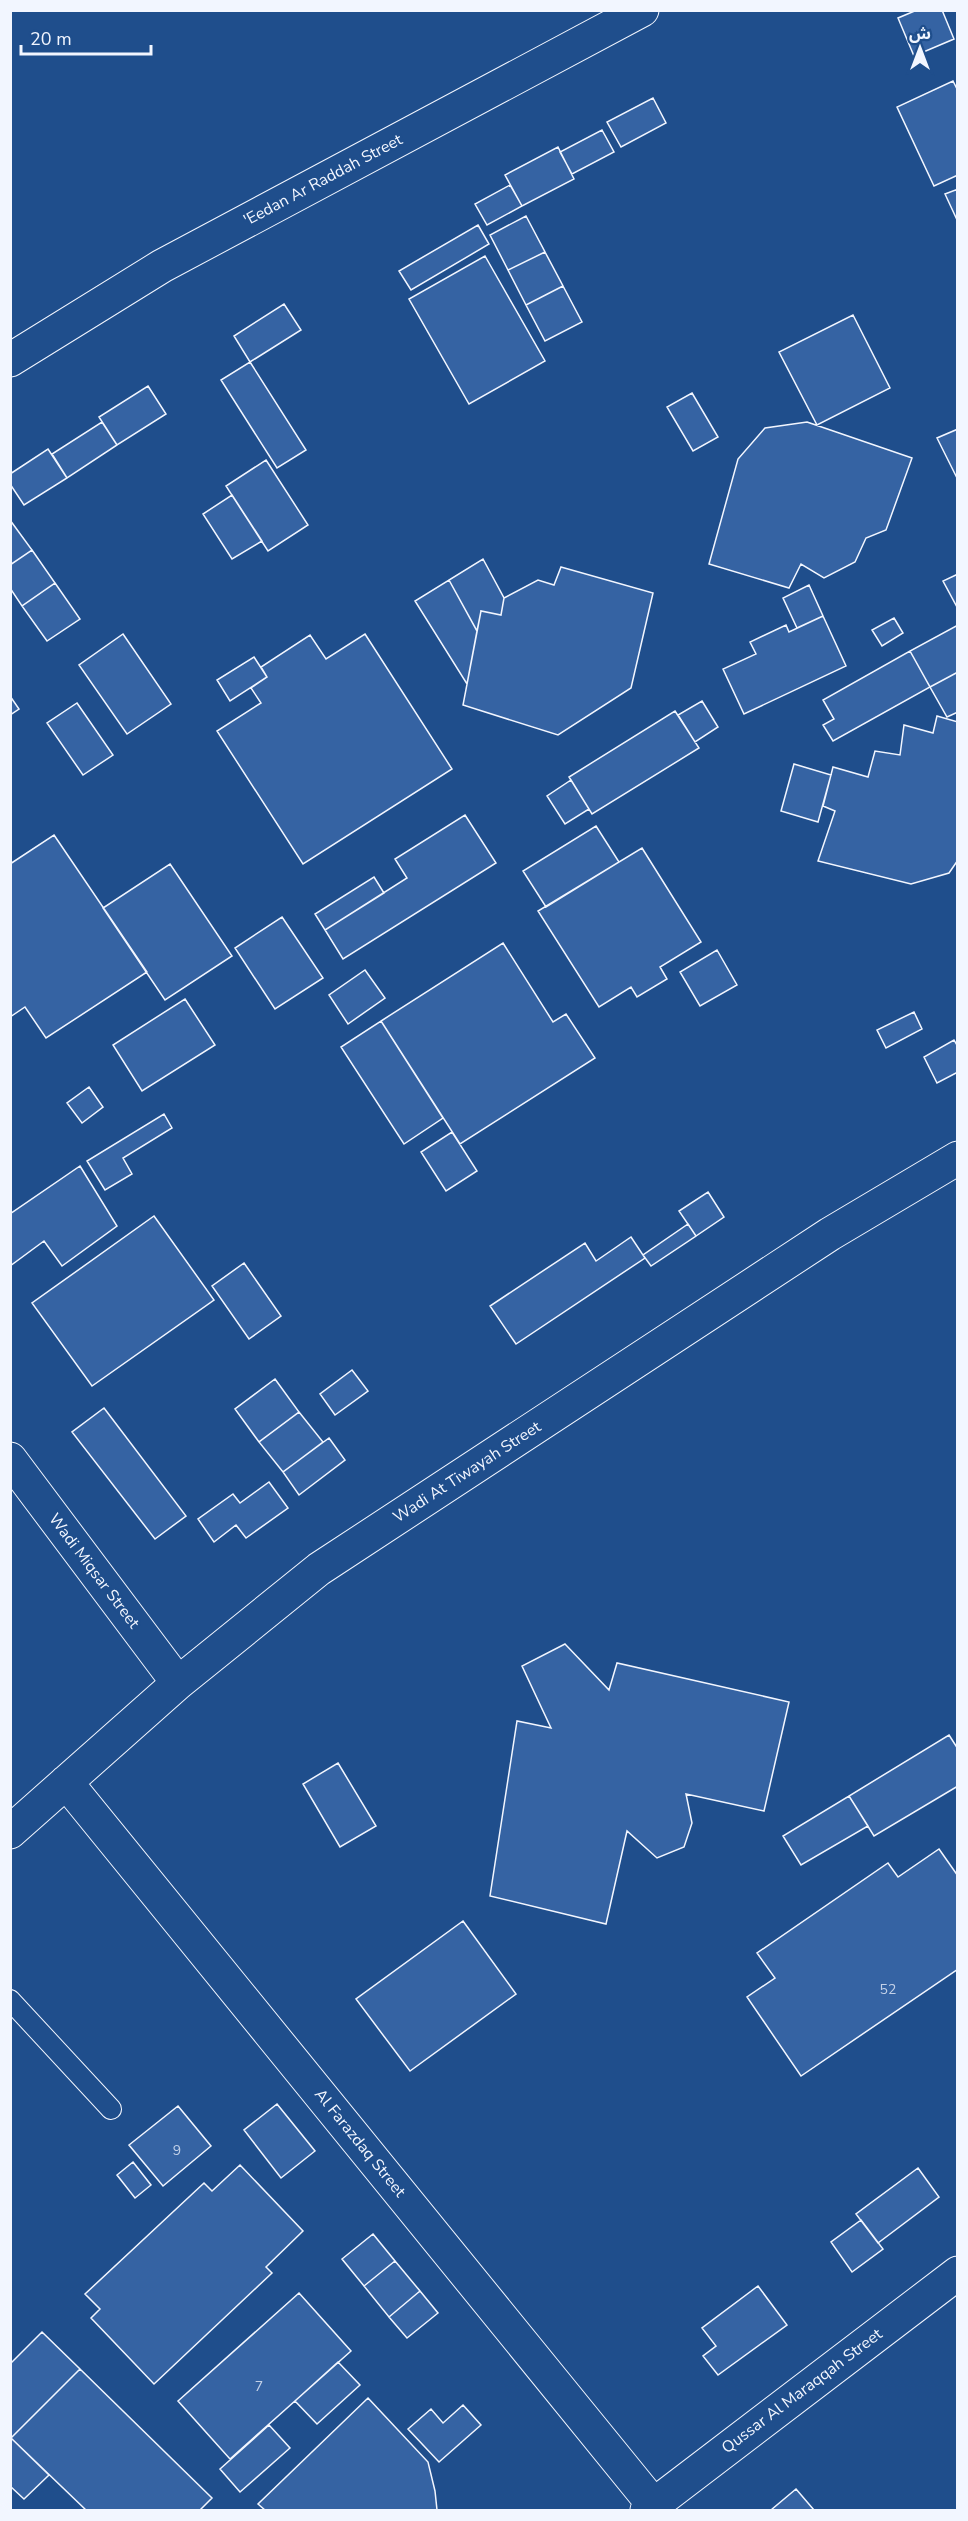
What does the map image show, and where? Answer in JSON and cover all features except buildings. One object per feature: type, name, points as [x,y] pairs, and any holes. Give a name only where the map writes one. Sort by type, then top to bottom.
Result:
[{"type":"street","name":"'Eedan Ar Raddah Street","points":[[10,360],[162,266],[642,10]]},
{"type":"street","name":"Wadi At Tiwayah Street","points":[[10,1832],[178,1683],[319,1569],[830,1234],[957,1158]]},
{"type":"street","name":"Wadi Miqsar Street","points":[[10,1459],[178,1683]]},
{"type":"street","name":"Al Farazdaq Street","points":[[66,1782],[650,2507]]},
{"type":"street","name":"Qussar Al Maraqqah Street","points":[[650,2507],[957,2273]]},
{"type":"lane","points":[[10,2000],[111,2109]]}]
